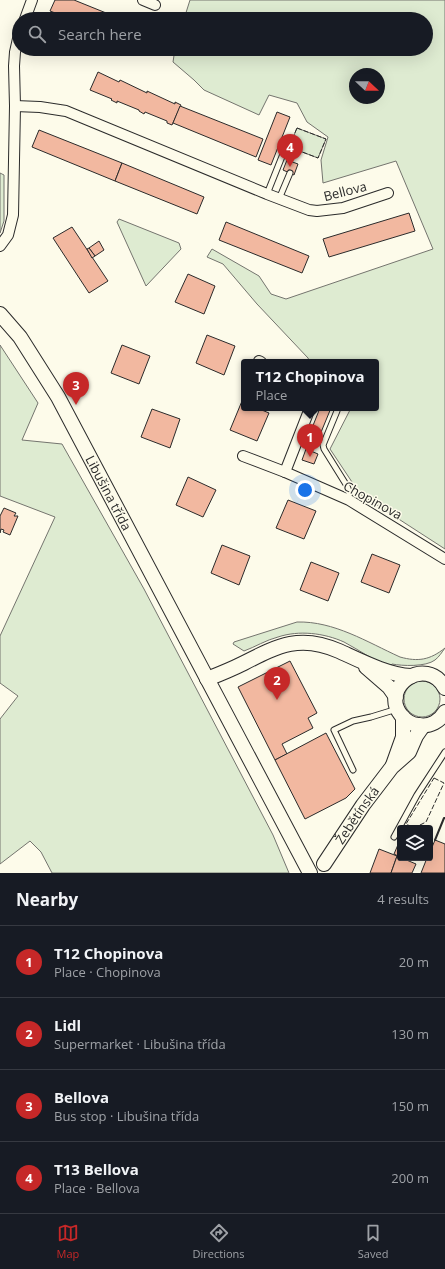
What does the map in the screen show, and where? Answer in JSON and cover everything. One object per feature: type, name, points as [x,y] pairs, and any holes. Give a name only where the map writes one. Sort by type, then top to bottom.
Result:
[{"type":"street","points":[[28,12],[32,0]]},
{"type":"street","points":[[143,0],[155,5]]},
{"type":"street","points":[[0,246],[8,235],[13,215],[15,56]]},
{"type":"street","name":"Bellova","points":[[15,106],[40,107],[66,111],[267,194],[316,212],[343,208],[388,193]]},
{"type":"street","name":"Libušina třída","points":[[0,314],[20,337],[58,397],[310,873]]},
{"type":"street","points":[[285,472],[309,411]]},
{"type":"street","name":"Chopinova","points":[[242,456],[285,472],[349,500],[445,559]]},
{"type":"street","points":[[207,679],[276,647],[293,643],[315,643],[328,646],[360,661],[394,674],[411,676],[422,674],[431,675],[439,673],[445,669]]},
{"type":"street","points":[[360,661],[389,687],[399,708],[412,724],[423,726],[436,722],[445,714]]},
{"type":"street","points":[[431,675],[440,681],[445,688]]},
{"type":"street","points":[[399,708],[400,685],[411,676]]},
{"type":"street","name":"Žebětínská","points":[[392,767],[403,737],[399,708]]},
{"type":"street","name":"Žebětínská","points":[[324,864],[359,811],[392,767],[409,752],[416,736],[423,726]]},
{"type":"lane","points":[[267,194],[285,149]]},
{"type":"lane","points":[[280,199],[290,173]]},
{"type":"lane","points":[[337,411],[324,445],[324,449],[347,486],[349,491],[349,500]]},
{"type":"lane","points":[[353,770],[334,730],[353,721],[377,716],[399,708]]},
{"type":"lane","points":[[394,837],[417,795],[445,752]]},
{"type":"green space","points":[[190,0],[445,0],[445,549],[360,494],[330,449],[349,411],[379,411],[379,359],[308,359],[257,304],[223,264],[207,257],[212,249],[259,276],[271,294],[286,299],[433,249],[396,161],[323,183],[321,160],[328,137],[307,122],[297,103],[269,95],[259,115],[204,90],[173,62],[174,56],[433,56],[433,12],[186,12]]},
{"type":"green space","points":[[297,128],[326,139],[318,158],[289,147]]},
{"type":"green space","points":[[0,173],[4,175],[4,221],[0,233]]},
{"type":"green space","points":[[119,219],[179,243],[181,249],[146,286],[117,222]]},
{"type":"green space","points":[[0,345],[38,403],[22,440],[62,444],[144,589],[273,835],[289,873],[52,873],[41,852],[30,841],[0,864],[0,719],[18,696],[0,683],[0,636],[55,517],[0,496]]},
{"type":"green space","points":[[297,622],[324,625],[337,629],[406,659],[424,659],[445,648],[435,660],[426,664],[392,664],[389,667],[344,642],[328,636],[303,633],[286,635],[269,640],[244,651],[233,644],[234,642]]},
{"type":"green space","points":[[422,681],[432,684],[437,689],[440,699],[437,709],[432,714],[422,717],[412,714],[407,709],[404,699],[407,689],[412,684]]},
{"type":"building","points":[[55,0],[74,0],[104,12],[53,12],[50,11]]},
{"type":"building","points":[[98,72],[119,82],[120,80],[147,93],[147,91],[175,104],[175,102],[181,105],[172,125],[167,123],[167,121],[145,112],[144,114],[139,110],[117,101],[117,103],[111,100],[112,99],[90,90]]},
{"type":"building","points":[[180,106],[263,139],[256,157],[173,123]]},
{"type":"building","points":[[277,112],[290,117],[271,165],[258,160]]},
{"type":"building","points":[[39,130],[122,163],[115,181],[32,147]]},
{"type":"building","points":[[287,160],[298,164],[294,175],[283,170]]},
{"type":"building","points":[[122,163],[204,197],[197,214],[115,181]]},
{"type":"building","points":[[409,213],[415,231],[329,257],[323,239]]},
{"type":"building","points":[[226,222],[309,256],[302,273],[219,240]]},
{"type":"building","points":[[72,227],[108,281],[89,293],[53,238]]},
{"type":"building","points":[[99,241],[104,250],[95,256],[89,248]]},
{"type":"building","points":[[89,248],[95,256],[92,258],[87,249]]},
{"type":"building","points":[[188,274],[215,286],[204,314],[175,302]]},
{"type":"building","points":[[207,335],[235,346],[224,375],[196,363]]},
{"type":"building","points":[[122,345],[150,356],[139,384],[111,373]]},
{"type":"building","points":[[241,403],[241,411],[264,411],[269,413],[257,441],[230,430]]},
{"type":"building","points":[[152,409],[180,419],[170,448],[141,437]]},
{"type":"building","points":[[319,411],[330,411],[317,442],[308,438]]},
{"type":"building","points":[[306,449],[318,454],[314,464],[302,460]]},
{"type":"building","points":[[188,477],[216,490],[203,517],[176,505]]},
{"type":"building","points":[[288,500],[316,511],[304,539],[276,528]]},
{"type":"building","points":[[4,508],[16,513],[14,516],[18,516],[10,535],[3,532],[4,530],[1,529],[0,533],[0,516]]},
{"type":"building","points":[[222,545],[250,556],[239,585],[211,573]]},
{"type":"building","points":[[372,554],[400,565],[389,593],[361,582]]},
{"type":"building","points":[[311,562],[339,573],[328,601],[300,590]]},
{"type":"building","points":[[290,661],[317,713],[308,718],[313,728],[282,744],[287,754],[275,760],[238,687]]},
{"type":"building","points":[[326,733],[355,789],[346,798],[305,819],[275,760]]},
{"type":"building","points":[[435,840],[445,844],[445,873],[421,873],[426,861],[433,861],[433,845]]},
{"type":"building","points":[[397,847],[397,856],[394,854]]},
{"type":"building","points":[[379,849],[397,856],[391,873],[370,873]]},
{"type":"building","points":[[397,856],[397,861],[409,861],[416,864],[412,873],[391,873]]},
{"type":"fence","points":[[297,128],[326,139],[318,158],[289,147],[297,128]]},
{"type":"fence","points":[[434,778],[444,783],[426,822],[414,828],[406,824],[434,778]]},
{"type":"wall","points":[[435,840],[445,818]]},
{"type":"place","name":"T13 Bellova","points":[[290,167]]},
{"type":"place","name":"Bellova","points":[[76,405]]},
{"type":"place","name":"T12 Chopinova","points":[[310,457]]},
{"type":"place","name":"Lidl","points":[[277,700]]}]
